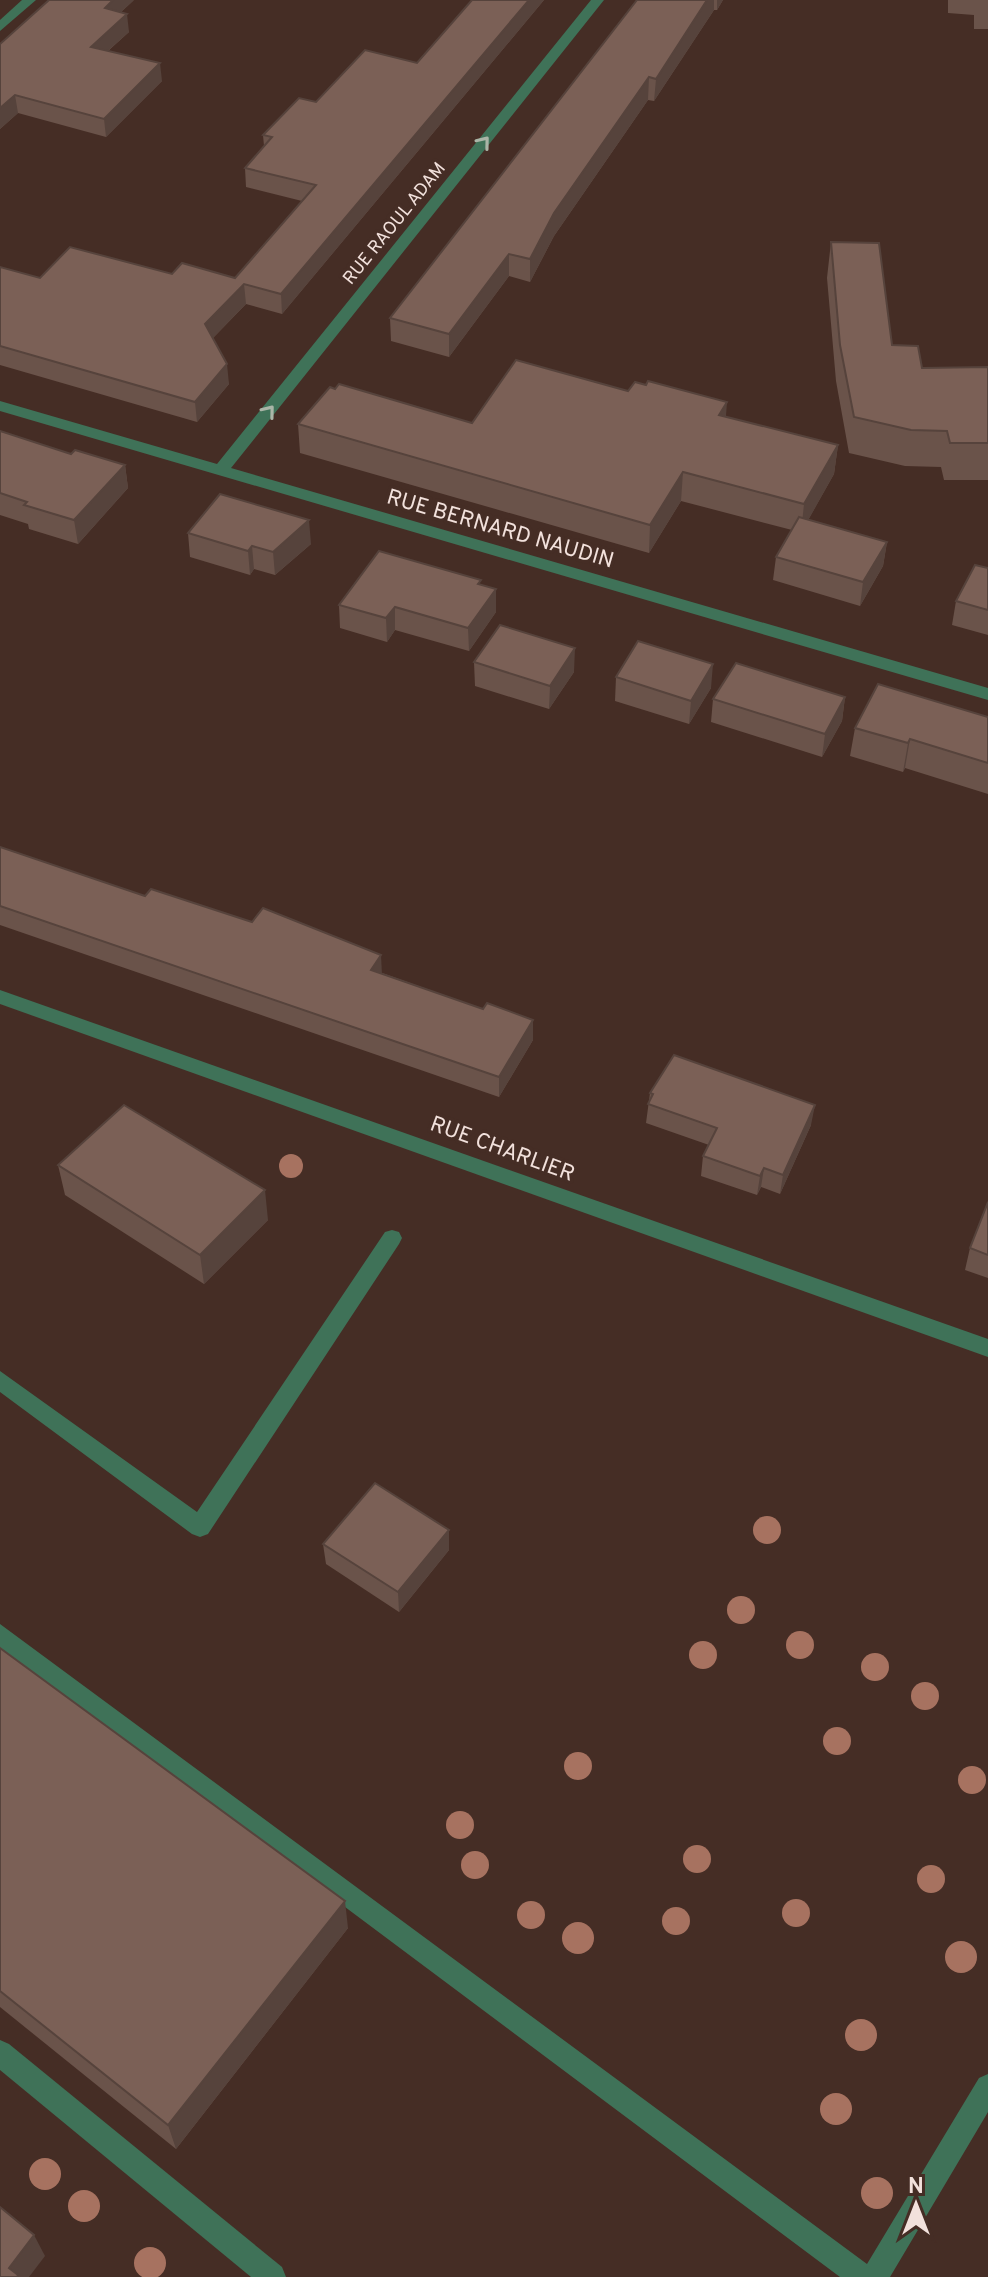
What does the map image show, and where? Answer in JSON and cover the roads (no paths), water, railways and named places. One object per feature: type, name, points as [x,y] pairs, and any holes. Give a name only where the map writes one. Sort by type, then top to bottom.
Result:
[{"type":"street","points":[[0,27],[30,0]]},
{"type":"street","name":"RUE RAOUL ADAM","points":[[220,471],[598,0]]},
{"type":"street","name":"RUE BERNARD NAUDIN","points":[[0,406],[988,694]]},
{"type":"street","name":"RUE CHARLIER","points":[[0,997],[988,1348]]},
{"type":"street","points":[[0,1380],[200,1527],[392,1238]]},
{"type":"street","points":[[0,1635],[862,2277]]},
{"type":"street","points":[[0,2053],[272,2277]]},
{"type":"street","points":[[875,2277],[988,2087]]}]
